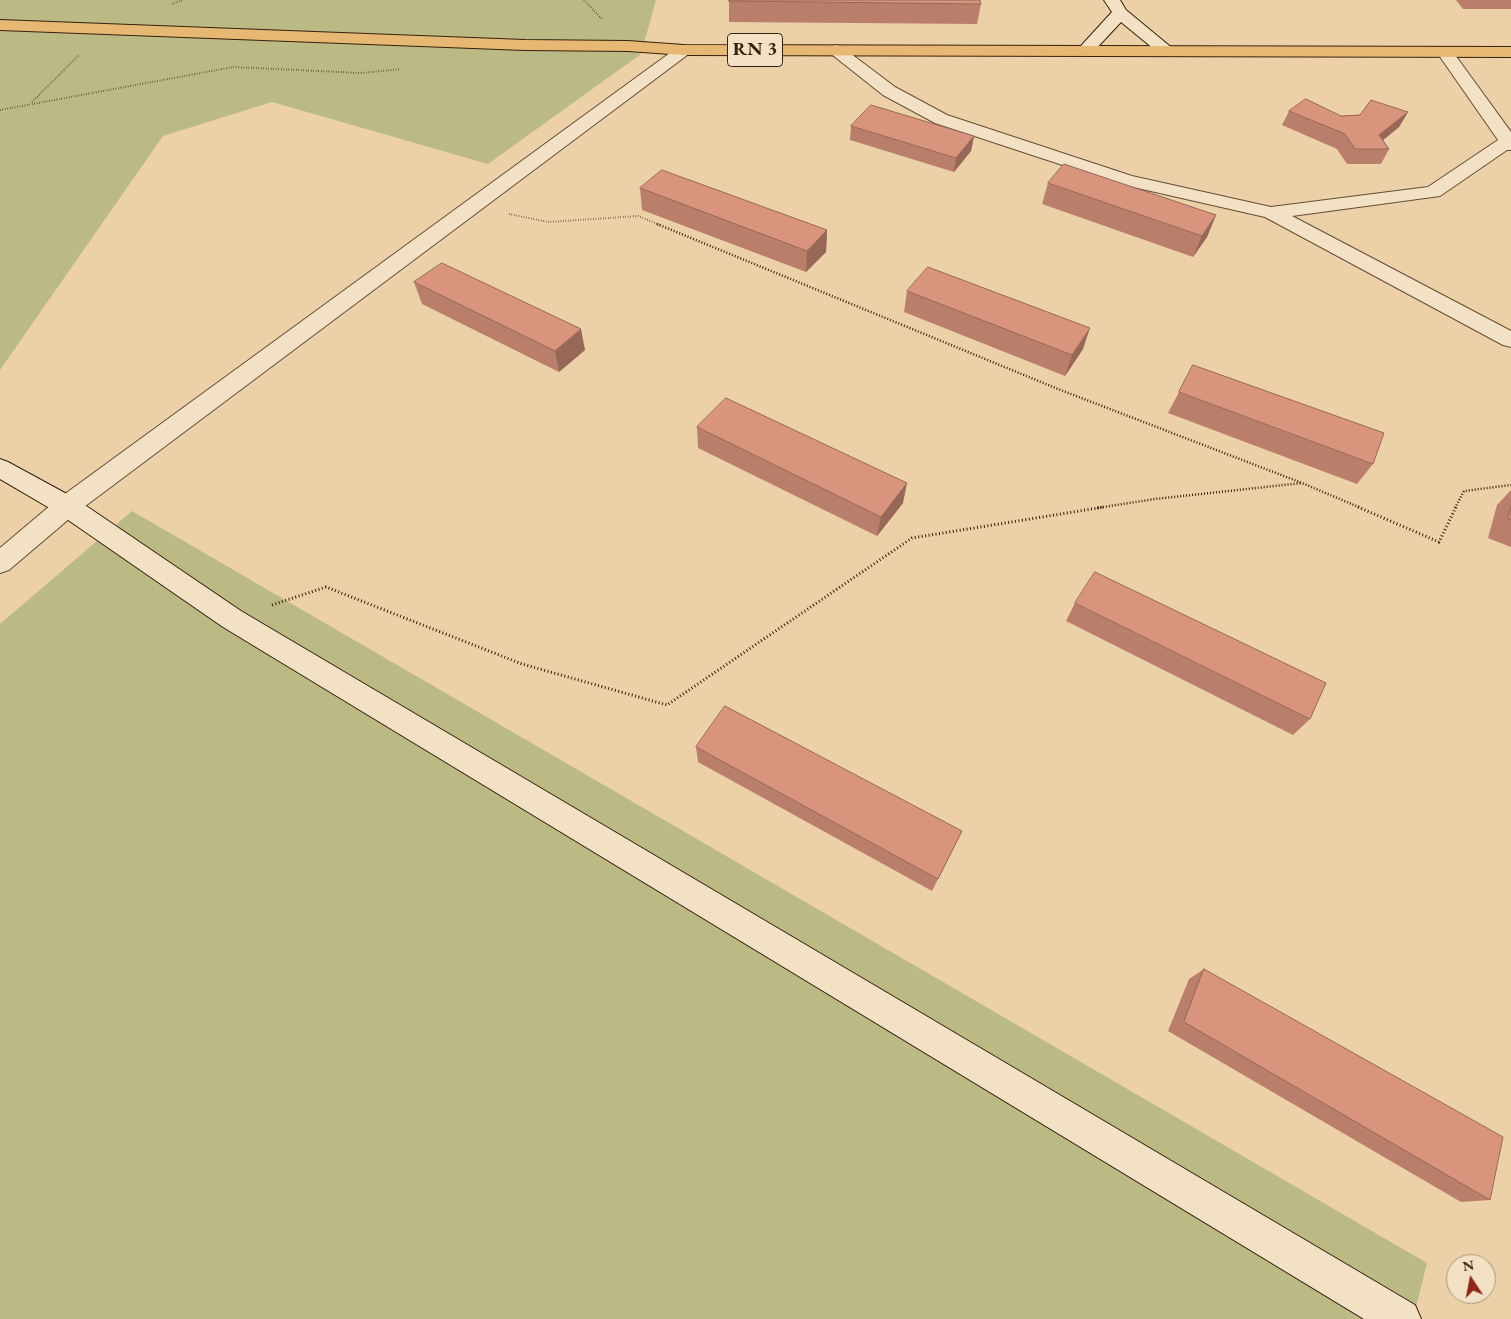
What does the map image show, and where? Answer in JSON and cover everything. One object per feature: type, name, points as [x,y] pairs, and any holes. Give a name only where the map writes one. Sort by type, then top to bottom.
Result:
[{"type":"main road","name":"RN 3","points":[[0,25],[516,45],[628,46],[684,50],[1511,52]]},
{"type":"street","points":[[1086,50],[1116,6],[1166,50]]},
{"type":"street","points":[[0,563],[67,506],[684,50]]},
{"type":"street","points":[[836,50],[889,91],[941,119],[1127,180],[1271,213],[1511,340]]},
{"type":"street","points":[[1271,213],[1433,192],[1509,143],[1444,51]]},
{"type":"street","points":[[0,468],[67,506],[232,619],[1400,1319]]},
{"type":"path","points":[[0,110],[233,67],[361,72],[407,68]]},
{"type":"path","points":[[472,207],[548,222],[638,216],[1076,396],[1302,483],[1439,542],[1464,491],[1511,486]]},
{"type":"path","points":[[232,619],[326,587],[522,664],[667,706],[912,538],[1155,499],[1302,483]]},
{"type":"shaded area","points":[[0,0],[656,0],[641,54],[488,164],[272,102],[163,136],[0,370]]},
{"type":"shaded area","points":[[132,511],[1427,1263],[1413,1319],[0,1319],[0,624]]},
{"type":"building","points":[[980,0],[981,4],[729,1]]},
{"type":"building","points":[[1306,99],[1341,116],[1360,115],[1371,100],[1408,112],[1379,135],[1389,149],[1355,149],[1345,134],[1289,111]]},
{"type":"building","points":[[871,105],[974,136],[956,158],[851,126]]},
{"type":"building","points":[[1064,164],[1216,215],[1202,236],[1048,183]]},
{"type":"building","points":[[662,170],[827,230],[807,251],[640,188]]},
{"type":"building","points":[[442,263],[581,329],[555,351],[414,282]]},
{"type":"building","points":[[928,267],[1090,328],[1072,355],[907,291]]},
{"type":"building","points":[[1193,365],[1384,433],[1373,464],[1179,392]]},
{"type":"building","points":[[726,398],[907,483],[881,517],[697,427]]},
{"type":"building","points":[[1511,506],[1511,520],[1508,519]]},
{"type":"building","points":[[1095,572],[1326,683],[1310,719],[1075,603]]},
{"type":"building","points":[[725,706],[962,831],[938,879],[696,747]]},
{"type":"building","points":[[1204,969],[1503,1137],[1490,1200],[1184,1022]]}]
